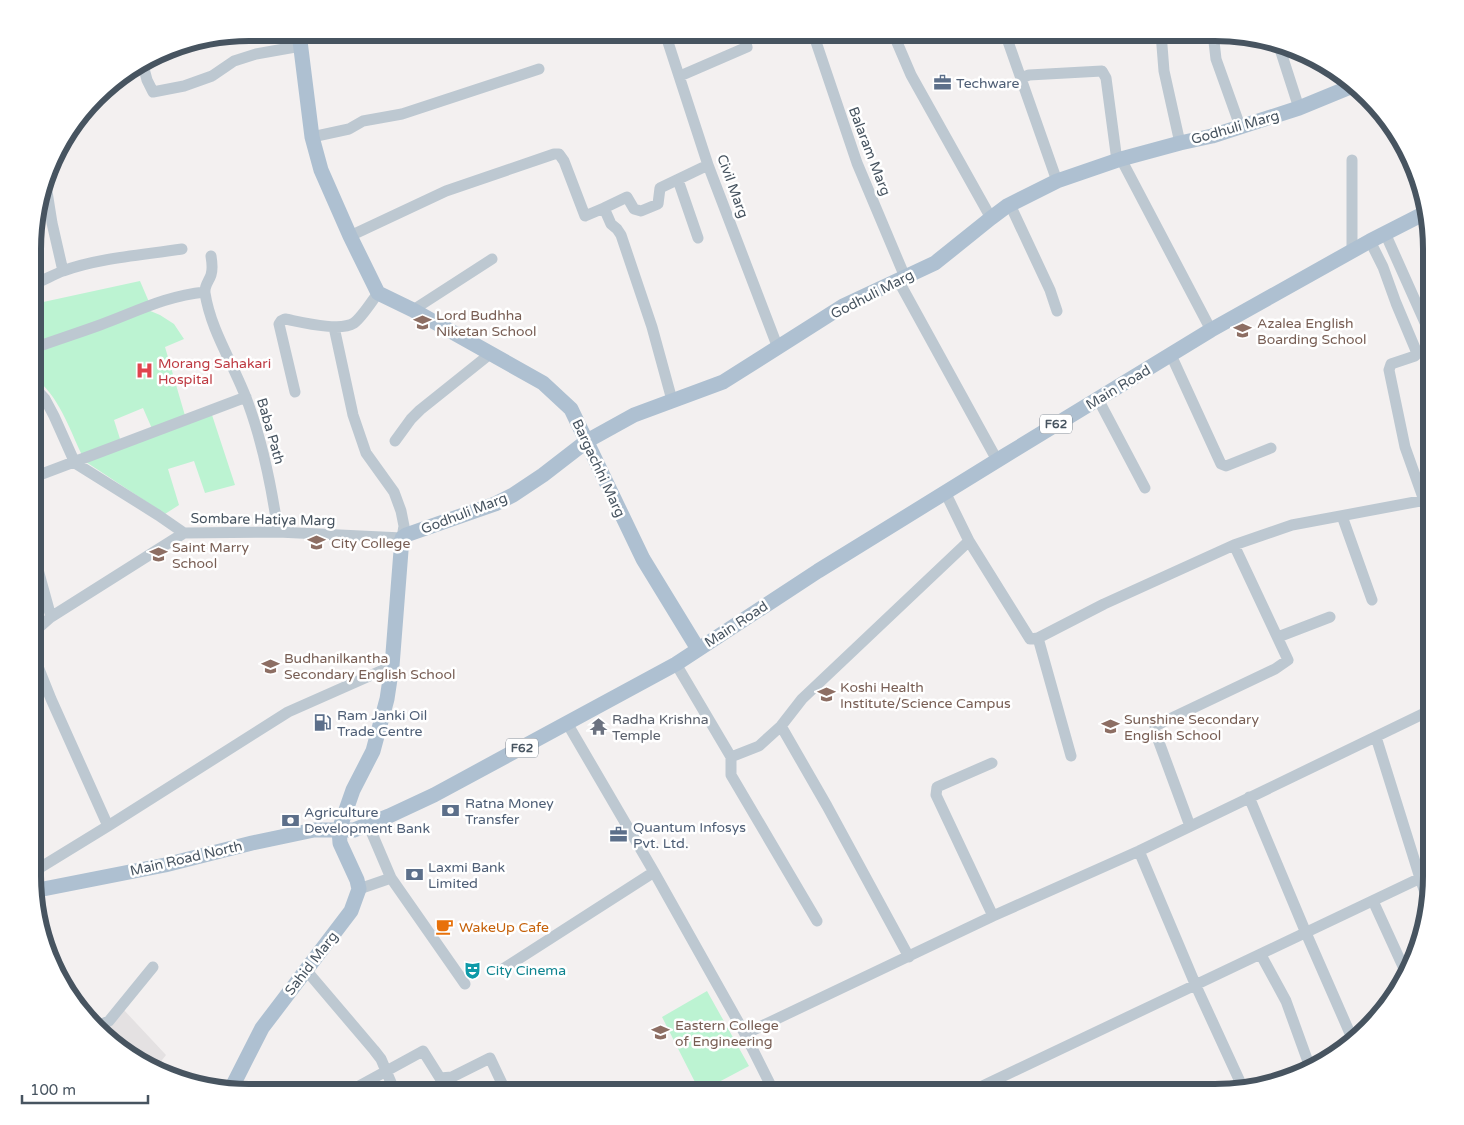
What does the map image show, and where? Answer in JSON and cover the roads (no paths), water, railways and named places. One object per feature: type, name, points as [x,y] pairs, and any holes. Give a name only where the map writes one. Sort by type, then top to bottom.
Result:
[{"type":"main road","points":[[300,41],[312,137],[321,170],[378,293]]},
{"type":"main road","name":"Godhuli Marg","points":[[402,538],[495,504],[513,495],[543,475],[588,441],[634,415],[723,382],[843,306],[935,263],[1009,205],[1057,181],[1119,160],[1212,136],[1299,108],[1344,86]]},
{"type":"main road","name":"Main Road","points":[[698,649],[818,571],[1172,357],[1420,216]]},
{"type":"main road","name":"Main Road","points":[[1386,235],[1421,220]]},
{"type":"main road","name":"Main Road","points":[[1172,357],[1211,330],[1352,251],[1371,243]]},
{"type":"main road","name":"Bargachhi Marg","points":[[378,293],[413,310],[543,383],[571,409],[643,559],[698,649]]},
{"type":"main road","name":"Main Road","points":[[945,494],[997,460],[1099,401]]},
{"type":"main road","points":[[359,889],[357,880],[340,843],[339,830],[353,790],[373,751],[387,699],[392,666],[402,538]]},
{"type":"main road","name":"F62","points":[[339,830],[354,830],[434,795],[676,664],[698,649]]},
{"type":"main road","name":"Main Road North","points":[[42,889],[165,865],[252,842],[314,830],[339,830]]},
{"type":"main road","name":"Sahid Marg","points":[[234,1083],[262,1028],[351,911],[359,889]]},
{"type":"street","points":[[144,70],[153,92],[184,86],[212,76],[234,61],[294,41]]},
{"type":"street","name":"Civil Marg","points":[[668,41],[708,165],[778,348]]},
{"type":"street","points":[[680,76],[747,47],[745,41]]},
{"type":"street","name":"Balaram Marg","points":[[816,41],[857,163],[902,278],[997,460]]},
{"type":"street","points":[[896,41],[911,75],[991,218]]},
{"type":"street","points":[[1008,41],[1057,181]]},
{"type":"street","points":[[1162,41],[1164,71],[1180,143]]},
{"type":"street","points":[[1214,41],[1216,59],[1240,126]]},
{"type":"street","points":[[1281,52],[1299,108]]},
{"type":"street","points":[[312,137],[349,129],[363,121],[402,114],[539,68]]},
{"type":"street","points":[[1021,78],[1030,75],[1102,70],[1106,78],[1119,160],[1211,330]]},
{"type":"street","points":[[350,236],[446,191],[554,154],[559,154],[564,161],[585,216],[627,197],[634,209],[641,211],[658,204],[660,188],[708,165]]},
{"type":"street","points":[[1352,160],[1352,251]]},
{"type":"street","points":[[678,180],[698,238]]},
{"type":"street","points":[[48,197],[63,271]]},
{"type":"street","points":[[1009,205],[1050,290],[1057,311]]},
{"type":"street","points":[[604,208],[611,224],[621,235],[652,327],[672,400]]},
{"type":"street","points":[[1386,235],[1423,318]]},
{"type":"street","points":[[1371,243],[1417,353],[1416,356],[1391,364],[1389,370],[1405,447],[1423,488]]},
{"type":"street","points":[[41,281],[63,271],[110,260],[182,249]]},
{"type":"street","points":[[41,346],[101,325],[144,307],[185,294],[205,292],[212,272],[211,256]]},
{"type":"street","points":[[413,310],[492,259]]},
{"type":"street","name":"Baba Path","points":[[205,292],[217,332],[246,397],[264,456],[274,502],[278,532]]},
{"type":"street","points":[[295,392],[279,324],[285,319],[334,327],[348,326],[355,322],[378,293]]},
{"type":"street","points":[[334,327],[353,415],[366,453],[394,492],[404,526],[402,538]]},
{"type":"street","points":[[395,441],[420,410],[490,354]]},
{"type":"street","points":[[1172,357],[1220,464],[1226,466],[1272,448]]},
{"type":"street","points":[[41,395],[54,416],[75,463],[158,514],[184,533]]},
{"type":"street","points":[[41,475],[246,397]]},
{"type":"street","points":[[1099,401],[1145,488]]},
{"type":"street","points":[[945,494],[969,541],[1030,639],[1038,638],[1104,604],[1234,545],[1292,525],[1423,501]]},
{"type":"street","points":[[1342,516],[1372,600]]},
{"type":"street","name":"Sombare Hatiya Marg","points":[[41,625],[50,617],[184,533],[278,532],[402,538]]},
{"type":"street","points":[[732,757],[759,746],[781,726],[802,699],[969,541]]},
{"type":"street","points":[[1190,826],[1156,734],[1155,726],[1275,669],[1288,660],[1234,545]]},
{"type":"street","points":[[41,582],[50,617]]},
{"type":"street","points":[[1278,637],[1330,617]]},
{"type":"street","points":[[1038,638],[1071,756]]},
{"type":"street","points":[[676,664],[732,757],[731,775],[817,921]]},
{"type":"street","points":[[41,867],[288,712],[392,666]]},
{"type":"street","points":[[41,673],[108,826]]},
{"type":"street","points":[[745,1034],[993,916],[1139,851],[1423,714]]},
{"type":"street","points":[[568,722],[745,1034],[770,1084]]},
{"type":"street","points":[[781,726],[832,814],[909,956]]},
{"type":"street","points":[[1376,737],[1422,885]]},
{"type":"street","points":[[992,763],[937,788],[936,795],[993,916]]},
{"type":"street","points":[[1249,798],[1350,1034]]},
{"type":"street","points":[[368,824],[391,878],[465,984]]},
{"type":"street","points":[[1139,851],[1196,986],[1240,1082]]},
{"type":"street","points":[[504,969],[654,872]]},
{"type":"street","points":[[987,1084],[1423,877]]},
{"type":"street","points":[[359,889],[391,878]]},
{"type":"street","points":[[1373,901],[1402,965]]},
{"type":"street","points":[[1261,955],[1286,1001],[1308,1061]]},
{"type":"street","points":[[103,1024],[109,1021],[153,967]]},
{"type":"street","points":[[306,970],[374,1050],[391,1084]]},
{"type":"street","points":[[363,1084],[423,1051],[440,1078],[452,1077],[490,1058],[502,1084]]},
{"type":"place","name":"Techware","points":[[942,83]]},
{"type":"place","name":"Lord Budhha Niketan School","points":[[422,323]]},
{"type":"place","name":"Azalea English Boarding School","points":[[1243,331]]},
{"type":"place","name":"Morang Sahakari Hospital","points":[[144,371]]},
{"type":"place","name":"City College","points":[[317,543]]},
{"type":"place","name":"Saint Marry School","points":[[158,555]]},
{"type":"place","name":"Budhanilkantha Secondary English School","points":[[270,666]]},
{"type":"place","name":"Koshi Health Institute/Science Campus","points":[[826,695]]},
{"type":"place","name":"Ram Janki Oil Trade Centre","points":[[323,723]]},
{"type":"place","name":"Radha Krishna Temple","points":[[598,727]]},
{"type":"place","name":"Sunshine Secondary English School","points":[[1110,727]]},
{"type":"place","name":"Ratna Money Transfer","points":[[451,811]]},
{"type":"place","name":"Agriculture Development Bank","points":[[290,820]]},
{"type":"place","name":"Quantum Infosys Pvt. Ltd.","points":[[619,835]]},
{"type":"place","name":"Laxmi Bank Limited","points":[[414,875]]},
{"type":"place","name":"WakeUp Cafe","points":[[445,927]]},
{"type":"place","name":"City Cinema","points":[[472,970]]},
{"type":"place","name":"Eastern College of Engineering","points":[[661,1033]]}]
